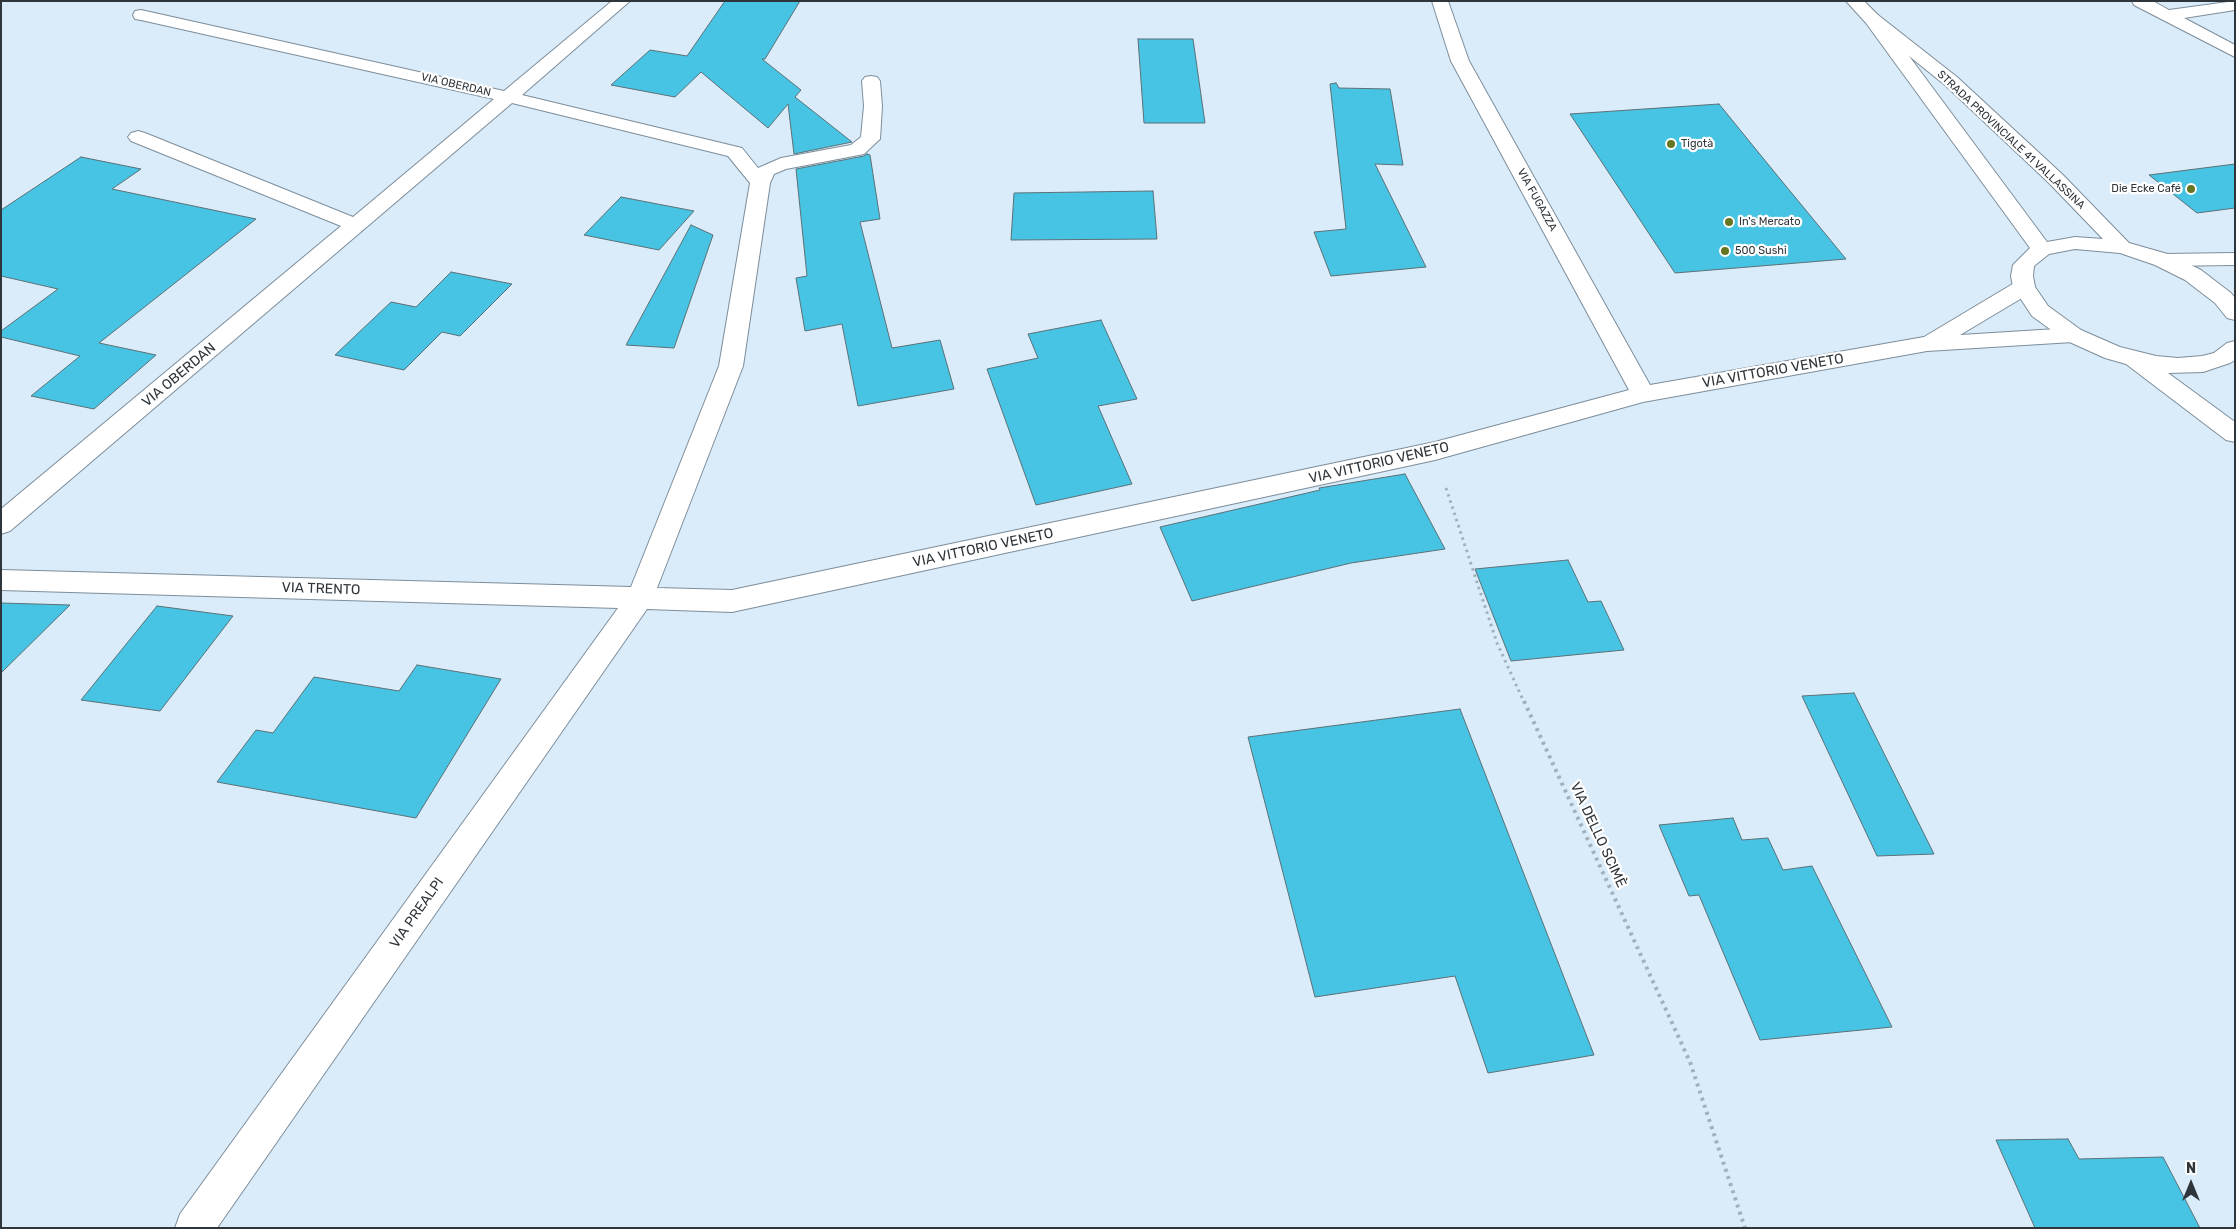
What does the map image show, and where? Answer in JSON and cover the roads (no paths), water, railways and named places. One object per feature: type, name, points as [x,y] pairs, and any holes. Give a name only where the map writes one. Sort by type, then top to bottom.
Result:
[{"type":"street","name":"VIA OBERDAN","points":[[1,524],[622,1]]},
{"type":"street","name":"VIA FUGAZZA","points":[[1440,1],[1460,61],[1643,394]]},
{"type":"street","name":"STRADA PROVINCIALE 41 VALLASSINA","points":[[1854,1],[1872,19],[1951,81],[2056,178],[2122,247]]},
{"type":"street","points":[[2140,1],[2235,52]]},
{"type":"street","points":[[2167,15],[2235,5]]},
{"type":"street","name":"VIA OBERDAN","points":[[141,15],[508,97],[735,152],[760,183]]},
{"type":"street","name":"STRADA PROVINCIALE 41 VALLASSINA","points":[[1872,19],[2042,250],[2075,243],[2122,247],[2163,260],[2210,286],[2235,312]]},
{"type":"street","points":[[640,598],[731,366],[760,183],[766,170],[781,164],[857,150],[870,139],[873,106],[871,81]]},
{"type":"street","points":[[138,137],[356,225]]},
{"type":"street","points":[[2042,250],[2032,256],[2024,266],[2022,276],[2024,287],[2040,311],[2073,335],[2092,345],[2133,359],[2178,366],[2230,360]]},
{"type":"street","points":[[2163,260],[2235,259]]},
{"type":"street","name":"VIA VITTORIO VENETO","points":[[1927,344],[2024,287]]},
{"type":"street","name":"VIA VITTORIO VENETO","points":[[640,598],[732,601],[1246,494],[1434,451],[1643,394],[1927,344],[2073,335]]},
{"type":"street","points":[[2133,359],[2235,434]]},
{"type":"street","name":"VIA TRENTO","points":[[1,580],[640,598]]},
{"type":"street","name":"VIA PREALPI","points":[[194,1228],[640,598]]},
{"type":"place","name":"Tigotà","points":[[1671,144]]},
{"type":"place","name":"Die Ecke Café","points":[[2191,189]]},
{"type":"place","name":"In's Mercato","points":[[1729,222]]},
{"type":"place","name":"500 Sushi","points":[[1725,251]]}]
